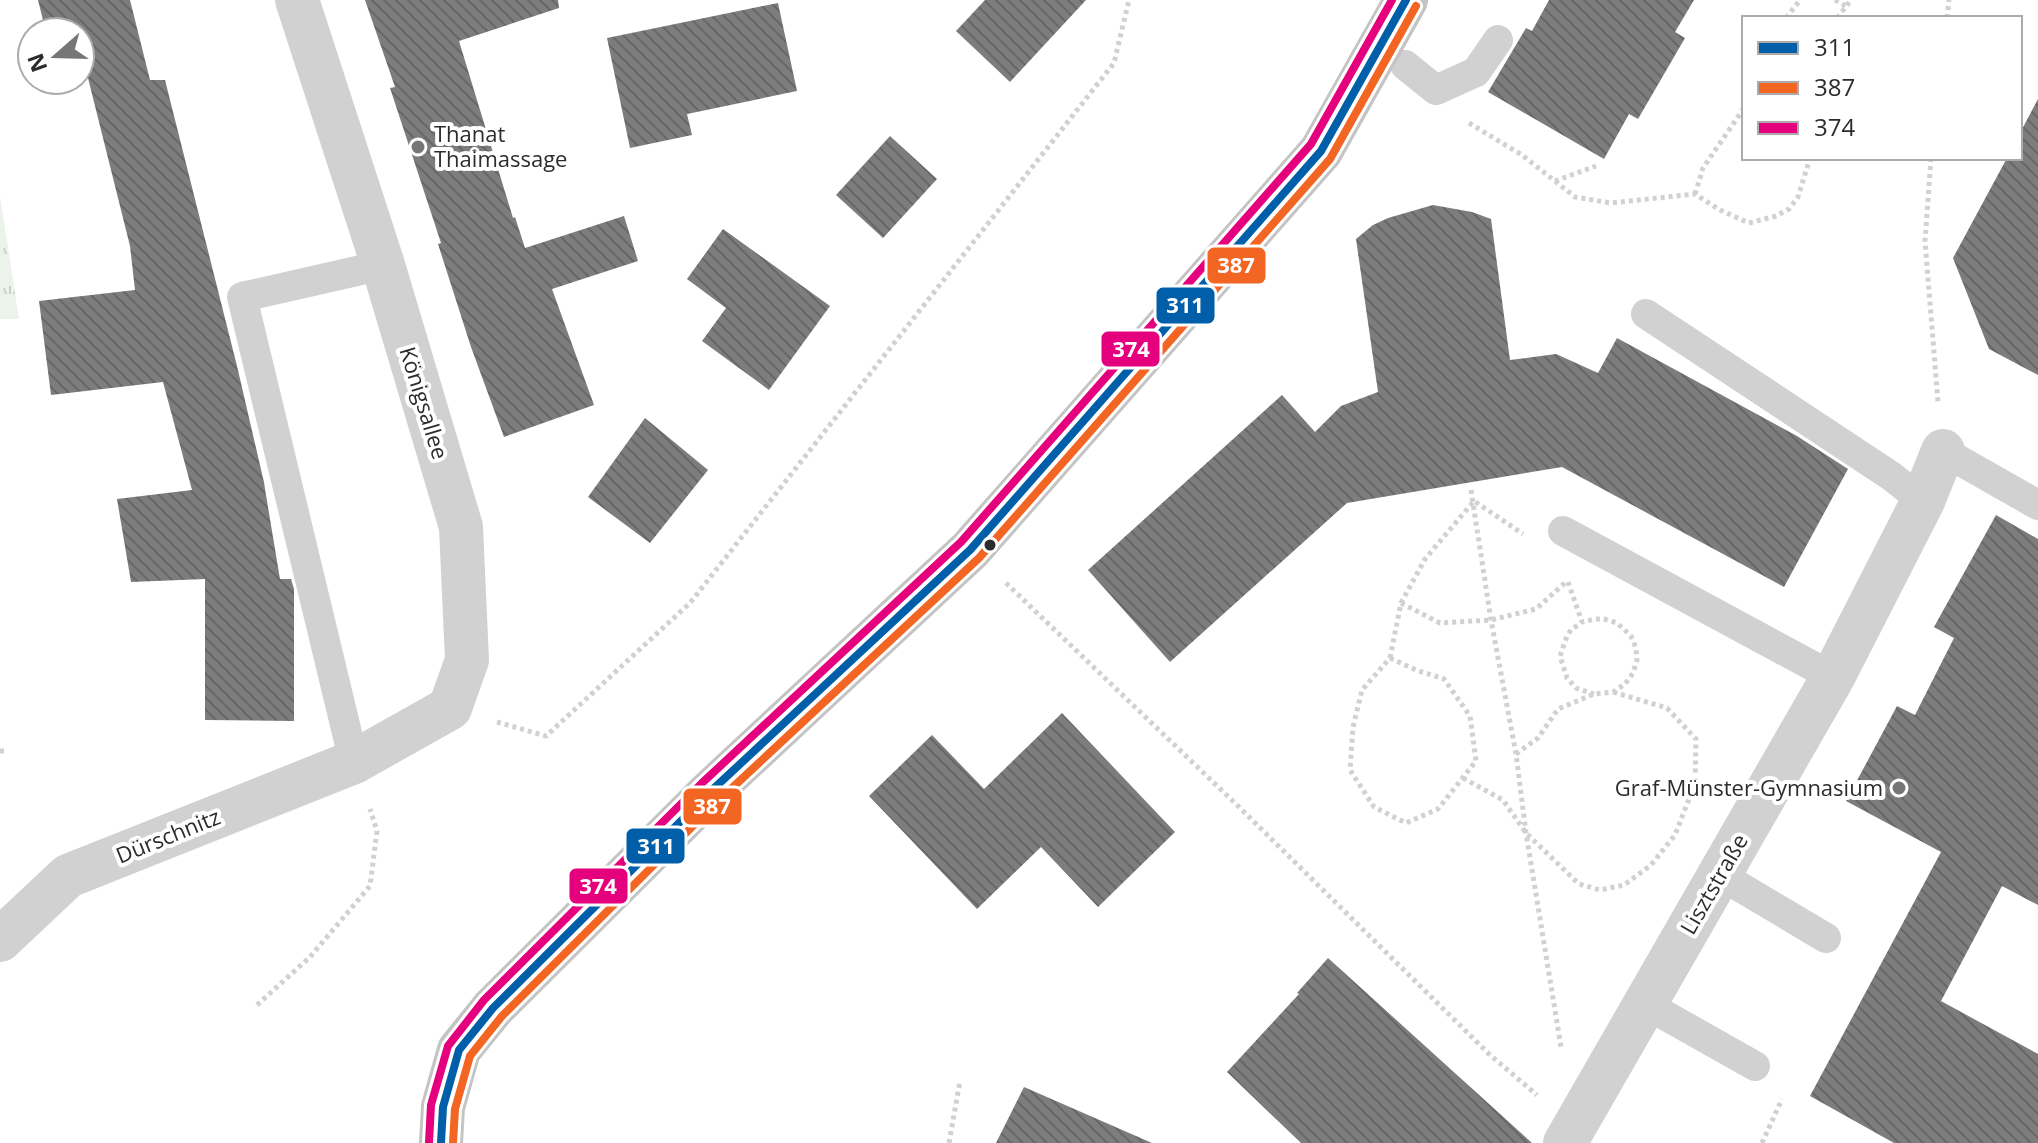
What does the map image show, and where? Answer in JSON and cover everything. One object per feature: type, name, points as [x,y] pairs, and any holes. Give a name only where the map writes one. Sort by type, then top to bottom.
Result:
[{"type":"main road","points":[[441,1143],[443,1107],[459,1050],[493,1008],[710,792],[970,550],[1321,151],[1406,0]]},
{"type":"street","name":"Königsallee","points":[[297,0],[383,265],[461,527],[467,660],[450,708]]},
{"type":"street","name":"Lisztstraße","points":[[1582,1138],[1645,1004],[1833,677],[1923,501],[1943,451]]},
{"type":"street","points":[[354,762],[450,708]]},
{"type":"street","name":"Dürschnitz","points":[[0,940],[68,876],[354,762]]},
{"type":"lane","points":[[1405,65],[1436,90],[1476,72],[1498,40]]},
{"type":"lane","points":[[354,762],[242,297],[383,265]]},
{"type":"lane","points":[[1646,314],[1891,476],[1923,501]]},
{"type":"lane","points":[[1943,451],[2038,505]]},
{"type":"lane","points":[[1563,531],[1833,677]]},
{"type":"lane","points":[[1720,875],[1826,938]]},
{"type":"lane","points":[[1645,1004],[1755,1066]]},
{"type":"path","points":[[450,708],[546,736],[690,603],[1114,63],[1129,0]]},
{"type":"path","points":[[1788,15],[1800,0]]},
{"type":"path","points":[[1835,0],[1846,6]]},
{"type":"path","points":[[1838,16],[1851,0]]},
{"type":"path","points":[[1436,90],[1453,113],[1522,155],[1575,197],[1611,203],[1695,194],[1749,223],[1760,222],[1789,209],[1798,197],[1809,160]]},
{"type":"path","points":[[1695,194],[1703,168],[1742,111]]},
{"type":"path","points":[[1931,160],[1925,241],[1943,451]]},
{"type":"path","points":[[1554,181],[1596,166]]},
{"type":"path","points":[[1471,490],[1516,754],[1561,1050]]},
{"type":"path","points":[[1474,501],[1526,536]]},
{"type":"path","points":[[1390,658],[1444,679],[1470,716],[1476,761],[1438,809],[1406,823],[1374,807],[1350,770],[1353,727],[1362,690],[1390,658],[1401,603],[1425,559],[1474,501]]},
{"type":"path","points":[[970,550],[1239,807],[1490,1055],[1582,1138]]},
{"type":"path","points":[[1401,603],[1440,623],[1491,620],[1536,609],[1567,581]]},
{"type":"path","points":[[1595,619],[1617,623],[1631,636],[1637,660],[1625,684],[1607,694],[1594,694],[1576,688],[1567,678],[1560,656],[1571,630],[1582,622],[1595,619]]},
{"type":"path","points":[[1463,778],[1503,800],[1526,833],[1579,884],[1600,890],[1624,885],[1651,865],[1675,835],[1695,783],[1696,739],[1667,708],[1613,692]]},
{"type":"path","points":[[1516,754],[1538,738],[1558,709],[1594,694]]},
{"type":"path","points":[[257,1005],[310,957],[370,886],[377,831],[354,762]]},
{"type":"path","points":[[949,1143],[960,1081]]},
{"type":"green space","points":[[0,196],[19,319],[0,319]]},
{"type":"building","points":[[38,0],[130,0],[150,80],[165,80],[266,491],[264,483],[280,579],[291,579],[294,589],[294,721],[205,720],[205,579],[131,582],[117,499],[192,490],[163,382],[51,395],[39,301],[135,290],[130,246],[92,96],[96,96],[96,16],[42,16]]},
{"type":"building","points":[[365,0],[558,0],[559,8],[459,41],[525,248],[624,216],[638,261],[552,289],[594,405],[504,437],[438,244],[441,243],[390,88],[395,87]]},
{"type":"building","points":[[985,0],[1086,0],[1010,82],[956,31]]},
{"type":"building","points":[[1549,0],[1694,0],[1675,32],[1685,38],[1638,119],[1629,114],[1604,159],[1488,92],[1526,28],[1532,31]]},
{"type":"building","points":[[778,3],[797,91],[687,114],[692,135],[630,148],[607,38]]},
{"type":"building","points":[[2038,99],[2038,375],[1989,349],[1953,258],[2006,160],[2022,160],[2022,129]]},
{"type":"building","points":[[890,136],[937,179],[883,238],[836,195]]},
{"type":"building","points":[[1433,205],[1491,219],[1510,360],[1556,354],[1598,373],[1617,338],[1797,436],[1848,469],[1784,587],[1562,467],[1347,503],[1170,662],[1088,570],[1282,395],[1315,432],[1341,406],[1378,392],[1356,239],[1388,218]]},
{"type":"building","points":[[723,229],[830,306],[769,390],[702,341],[726,308],[687,279]]},
{"type":"building","points":[[645,418],[708,470],[650,543],[588,497]]},
{"type":"building","points":[[1996,515],[2038,539],[2038,905],[2002,886],[1941,1001],[2038,1054],[2038,1143],[1894,1143],[1810,1096],[1941,852],[1846,801],[1897,706],[1915,715],[1954,638],[1934,627]]},
{"type":"building","points":[[1062,713],[1175,832],[1098,907],[1041,847],[977,909],[869,796],[932,735],[984,789]]},
{"type":"building","points":[[1328,958],[1532,1143],[1301,1143],[1227,1072]]},
{"type":"building","points":[[1024,1087],[1152,1143],[996,1143]]},
{"type":"transit line","name":"374","points":[[429,1142],[431,1105],[448,1046],[484,1000],[702,783],[961,542],[1311,144],[1392,0]]},
{"type":"transit line","name":"311","points":[[441,1143],[443,1107],[459,1050],[493,1008],[710,792],[970,550],[1321,151],[1406,0]]},
{"type":"transit line","name":"387","points":[[453,1143],[455,1109],[470,1056],[502,1016],[718,801],[979,558],[1330,159],[1416,6]]},
{"type":"place","name":"Thanat Thaimassage","points":[[418,147]]},
{"type":"place","name":"Graf-Münster-Gymnasium","points":[[1899,788]]}]
